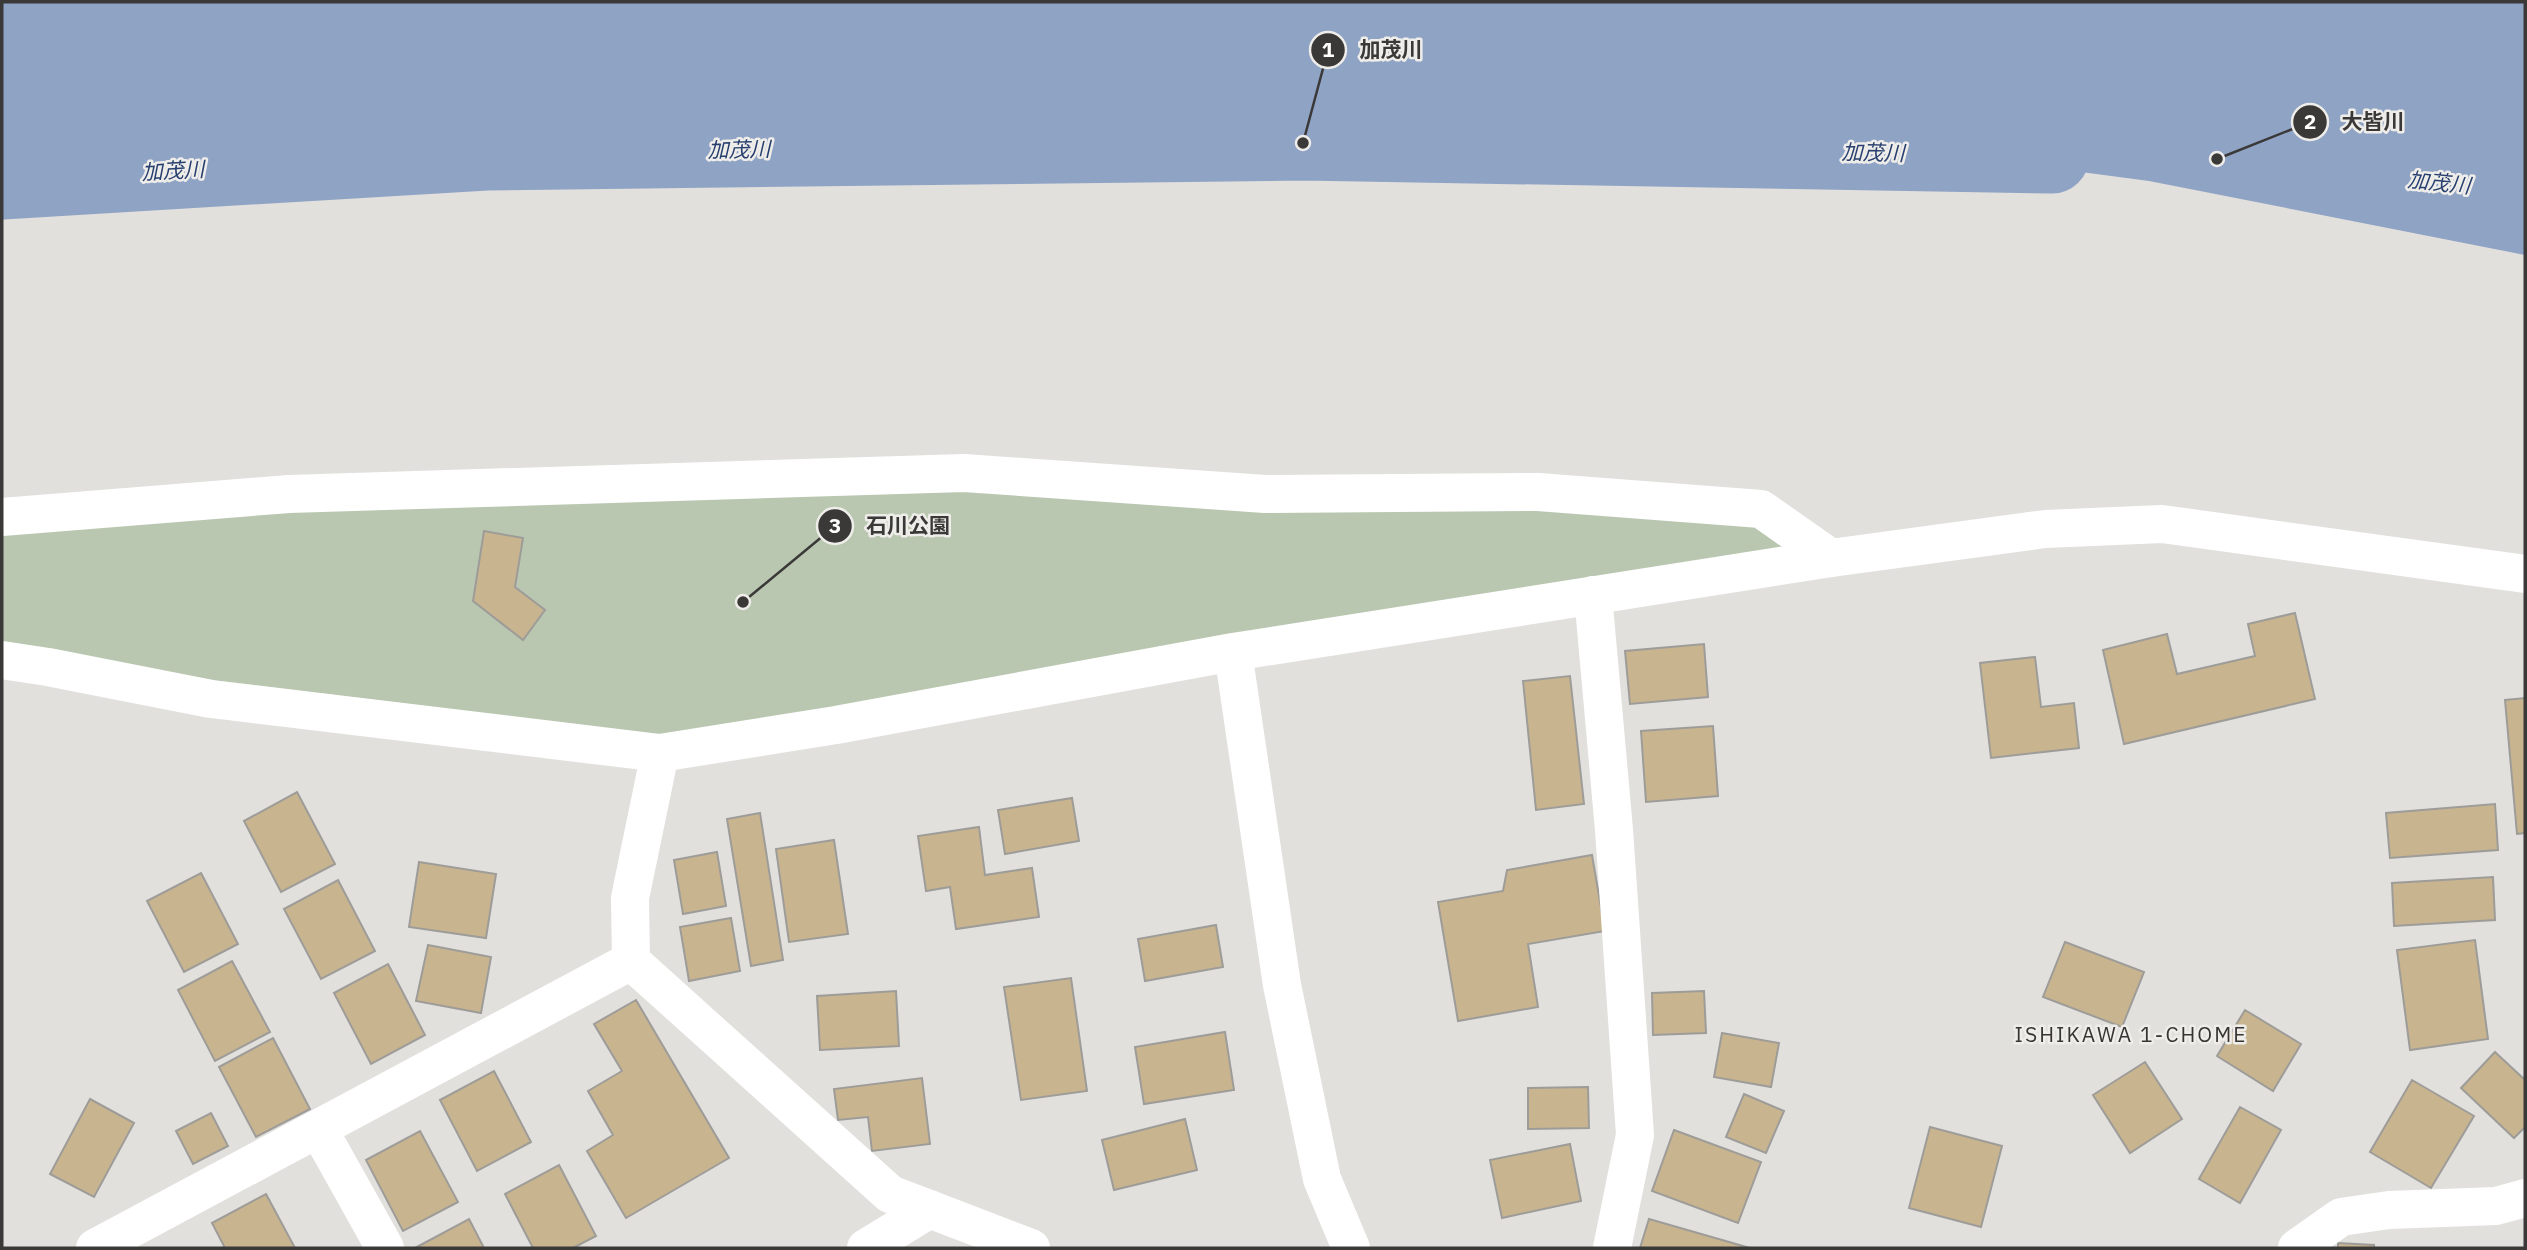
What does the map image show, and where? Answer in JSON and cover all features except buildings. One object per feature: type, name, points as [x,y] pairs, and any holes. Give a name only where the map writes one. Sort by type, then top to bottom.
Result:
[{"type":"street","points":[[2,517],[289,494],[964,474],[1265,494],[1538,492],[1761,509],[1831,558]]},
{"type":"street","points":[[2,660],[211,699],[660,753],[836,725],[1233,652],[1831,558],[2045,529],[2162,524],[2525,574]]},
{"type":"street","points":[[1593,596],[1614,830],[1635,1135],[1612,1248]]},
{"type":"street","points":[[1233,652],[1243,735],[1262,838],[1282,985],[1322,1179],[1351,1248]]},
{"type":"street","points":[[660,753],[630,898],[631,961],[890,1194],[1031,1248]]},
{"type":"street","points":[[95,1248],[631,961]]},
{"type":"street","points":[[319,1130],[385,1248]]},
{"type":"street","points":[[2297,1248],[2342,1217],[2389,1210],[2496,1206],[2525,1198]]},
{"type":"street","points":[[866,1248],[930,1209]]},
{"type":"green space","points":[[965,486],[1758,518],[1804,551],[661,735],[2,654],[2,527],[295,501]]},
{"type":"water","points":[[2,2],[2525,2],[2525,255],[2149,181],[1734,126],[497,121],[2,173]]},
{"type":"waterway","name":"加茂川","points":[[2,182],[486,153],[1303,143],[2052,156]]},
{"type":"place","name":"加茂川","points":[[1303,143]]},
{"type":"place","name":"大皆川","points":[[2217,159]]},
{"type":"place","name":"石川公園","points":[[743,602]]},
{"type":"district","name":"ISHIKAWA 1-CHOME","points":[[2131,1035]]}]
